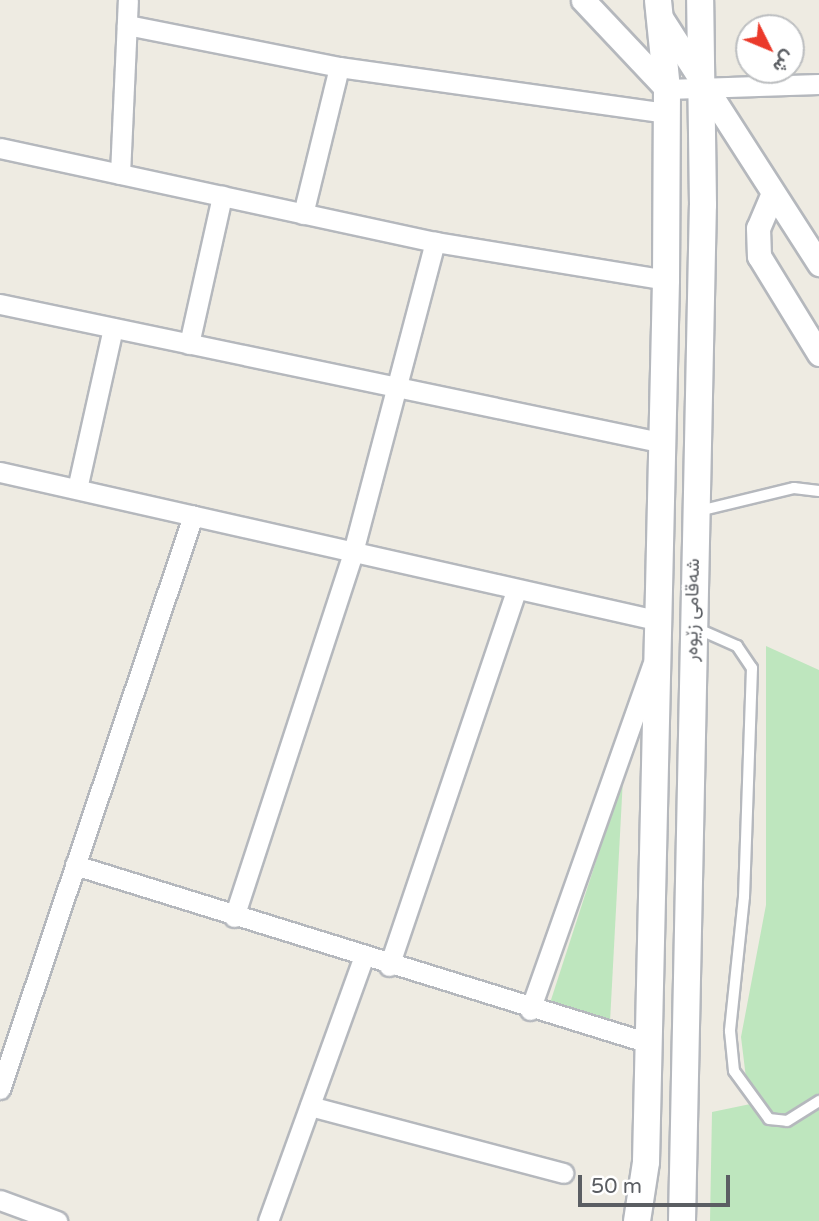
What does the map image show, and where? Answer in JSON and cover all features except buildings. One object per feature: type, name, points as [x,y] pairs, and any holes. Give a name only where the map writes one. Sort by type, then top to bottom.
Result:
[{"type":"main road","name":"شەقامی زێوەر","points":[[682,1221],[691,920],[693,626],[705,87],[700,0]]},
{"type":"main road","name":"شەقامی زێوەر","points":[[638,1216],[649,1043],[664,443],[666,101],[654,5]]},
{"type":"main road","points":[[652,890],[691,920]]},
{"type":"street","points":[[120,174],[128,0]]},
{"type":"street","points":[[583,0],[666,101]]},
{"type":"street","points":[[654,5],[819,264]]},
{"type":"street","points":[[127,25],[338,67],[666,101],[705,87],[819,84]]},
{"type":"street","points":[[303,214],[338,67]]},
{"type":"street","points":[[0,148],[435,242],[666,279]]},
{"type":"street","points":[[773,193],[758,228],[759,256],[819,354]]},
{"type":"street","points":[[189,344],[222,196]]},
{"type":"street","points":[[234,916],[353,552],[435,242]]},
{"type":"street","points":[[0,304],[664,443]]},
{"type":"street","points":[[77,489],[113,328]]},
{"type":"street","points":[[0,472],[516,590],[660,632],[530,1010]]},
{"type":"street","points":[[0,1089],[193,516]]},
{"type":"street","points":[[389,966],[516,590]]},
{"type":"street","points":[[75,865],[530,1010],[649,1043]]},
{"type":"street","points":[[268,1221],[363,958]]},
{"type":"street","points":[[310,1105],[563,1173]]},
{"type":"street","points":[[0,1200],[57,1221]]},
{"type":"lane","points":[[695,512],[793,488],[819,491]]},
{"type":"lane","points":[[693,626],[737,646],[752,668],[744,897],[730,1031],[734,1071],[769,1119],[787,1121],[819,1101]]},
{"type":"green space","points":[[766,646],[819,670],[819,1221],[710,1221],[712,1112],[760,1102],[746,1078],[741,1037],[766,905]]},
{"type":"green space","points":[[623,778],[610,1022],[550,1003]]}]
